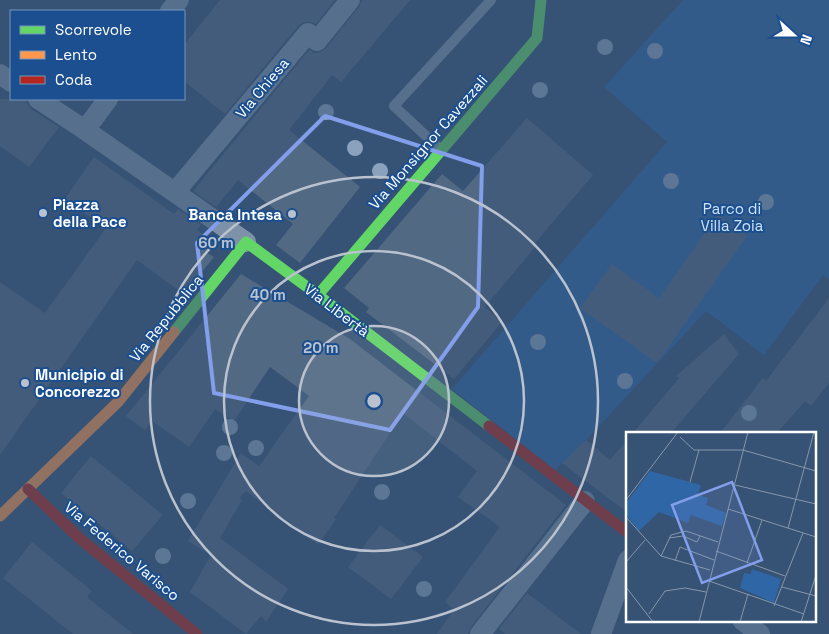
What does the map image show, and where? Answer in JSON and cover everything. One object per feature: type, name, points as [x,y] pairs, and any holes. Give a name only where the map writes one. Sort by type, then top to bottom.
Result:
[{"type":"street","name":"Via Chiesa","points":[[175,192],[308,33],[317,41],[350,0]]},
{"type":"street","name":"Via Monsignor Cavezzali","points":[[318,294],[537,38],[541,0]]},
{"type":"street","name":"Via Libertà","points":[[40,100],[175,192],[318,294],[626,532]]},
{"type":"street","points":[[85,130],[107,100]]},
{"type":"street","name":"Via Repubblica","points":[[0,516],[118,402],[246,242]]},
{"type":"street","name":"Via Federico Varisco","points":[[28,489],[79,538],[197,634]]},
{"type":"street","points":[[480,634],[585,501]]},
{"type":"street","points":[[602,634],[626,566]]},
{"type":"street","points":[[745,622],[760,634]]},
{"type":"lane","points":[[440,150],[394,106],[491,0]]},
{"type":"highlighted area","points":[[325,116],[482,166],[478,307],[390,430],[214,393],[197,243]]},
{"type":"green space","name":"Parco di Villa Zoia","points":[[683,0],[829,0],[829,279],[823,275],[764,355],[706,311],[586,440],[555,470],[452,389],[667,142],[604,87]]},
{"type":"building","points":[[220,0],[335,0],[316,24],[305,22],[299,25],[225,114],[185,82],[185,44]]},
{"type":"building","points":[[362,0],[410,0],[341,82],[332,75],[289,130],[360,187],[300,263],[276,245],[293,224],[238,180],[216,207],[193,191],[309,50],[314,53],[321,52],[326,48],[359,7]]},
{"type":"building","points":[[0,99],[26,100],[31,109],[59,127],[29,167],[0,146]]},
{"type":"building","points":[[527,118],[593,175],[535,243],[537,245],[485,307],[502,322],[454,379],[366,312],[369,308],[344,288],[442,174],[463,191]]},
{"type":"building","points":[[94,157],[174,214],[178,209],[201,225],[197,230],[214,243],[207,253],[214,257],[184,294],[137,260],[0,455],[0,282],[45,313],[106,228],[65,199]]},
{"type":"building","points":[[718,215],[747,236],[657,363],[580,308],[612,264],[659,298]]},
{"type":"building","points":[[241,274],[350,339],[566,505],[471,627],[468,634],[437,634],[454,609],[445,602],[500,527],[458,497],[477,471],[403,413],[318,545],[246,491],[239,498],[242,500],[220,538],[288,589],[266,622],[261,616],[246,634],[190,592],[211,555],[188,541],[241,453],[259,466],[309,396],[270,367],[234,421],[215,409],[189,447],[152,421],[145,430],[126,416]]},
{"type":"building","points":[[829,298],[829,383],[811,406],[805,401],[778,432],[721,432],[763,378],[766,381]]},
{"type":"building","points":[[724,334],[739,354],[672,432],[634,432],[679,378],[676,376]]},
{"type":"building","points":[[586,440],[610,460],[626,441],[626,511],[562,463]]},
{"type":"building","points":[[91,456],[163,515],[132,551],[61,493]]},
{"type":"building","points":[[380,525],[423,557],[391,599],[348,567]]},
{"type":"building","points":[[32,542],[92,591],[87,597],[133,634],[73,634],[3,578]]},
{"type":"building","points":[[527,593],[581,634],[505,634],[499,629]]},
{"type":"traffic: fast","points":[[318,295],[537,38],[541,0]]},
{"type":"traffic: fast","points":[[174,332],[246,242],[489,426]]},
{"type":"traffic: slow","points":[[0,516],[118,402],[174,332]]},
{"type":"traffic: jam","points":[[489,426],[626,531]]},
{"type":"traffic: jam","points":[[28,489],[79,538],[197,634]]},
{"type":"place","name":"Piazza della Pace","points":[[43,213]]},
{"type":"place","name":"Banca Intesa","points":[[292,214]]},
{"type":"place","name":"Municipio di Concorezzo","points":[[25,383]]}]
